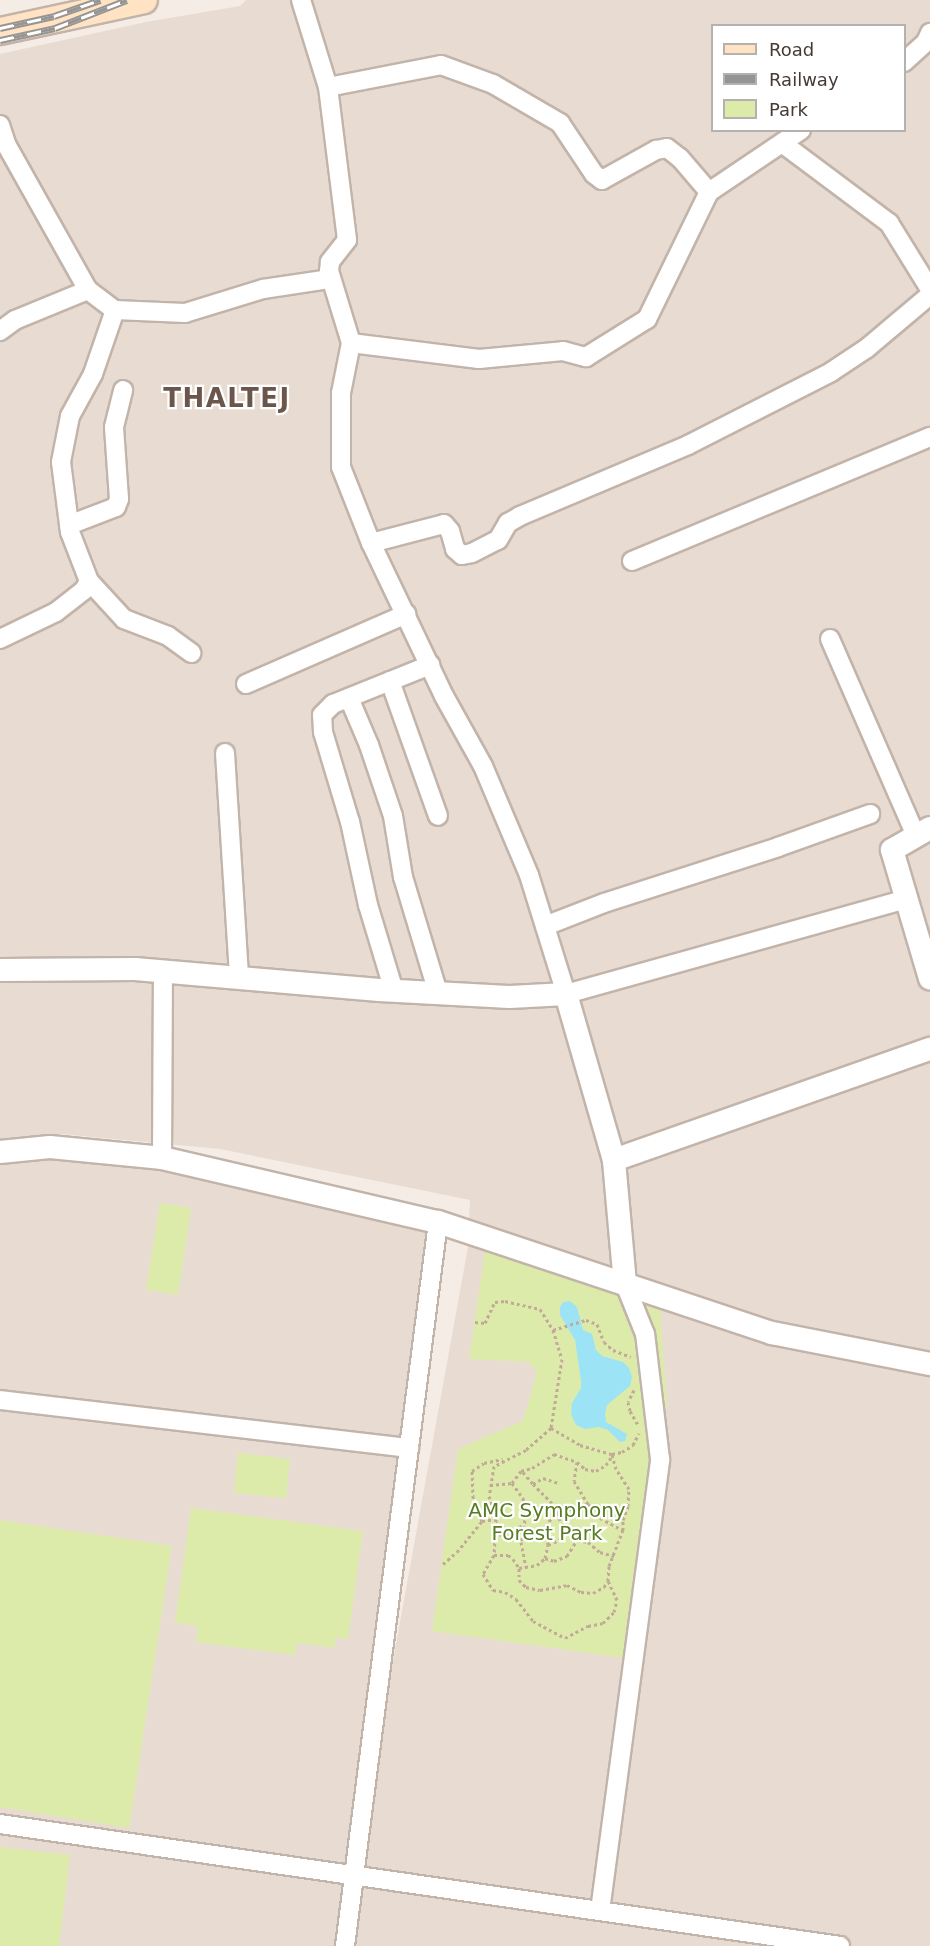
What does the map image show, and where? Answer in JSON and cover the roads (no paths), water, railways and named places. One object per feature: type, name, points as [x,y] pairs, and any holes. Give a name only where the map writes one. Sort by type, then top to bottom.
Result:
[{"type":"main road","points":[[0,31],[144,0]]},
{"type":"street","points":[[301,0],[328,87],[347,240],[330,262],[330,279],[351,343],[341,393],[341,467],[371,543],[430,665],[483,766],[529,875],[614,1160],[625,1284],[645,1334],[660,1459],[600,1911]]},
{"type":"street","points":[[906,60],[926,42],[930,33]]},
{"type":"street","points":[[328,87],[441,65],[493,84],[560,123],[594,174],[602,180],[656,150],[667,148],[680,158],[709,192]]},
{"type":"street","points":[[0,125],[6,144],[88,290],[115,310],[185,313],[263,289],[330,279]]},
{"type":"street","points":[[351,343],[479,359],[562,351],[586,357],[647,319],[709,192],[798,132]]},
{"type":"street","points":[[782,143],[889,223],[930,289]]},
{"type":"street","points":[[0,331],[15,320],[88,290]]},
{"type":"street","points":[[371,543],[444,524],[450,531],[455,549],[462,555],[471,553],[498,540],[508,523],[520,516],[688,445],[831,372],[867,348],[930,295]]},
{"type":"street","points":[[115,310],[93,374],[70,416],[61,462],[69,525],[89,581],[124,619],[168,636],[191,653]]},
{"type":"street","points":[[69,525],[116,507],[119,499],[114,427],[123,390]]},
{"type":"street","points":[[632,561],[930,437]]},
{"type":"street","points":[[0,639],[56,612],[84,590],[89,581]]},
{"type":"street","points":[[246,684],[406,614]]},
{"type":"street","points":[[830,639],[923,832],[892,850],[930,978]]},
{"type":"street","points":[[394,991],[368,905],[350,822],[323,732],[322,716],[333,704],[430,665]]},
{"type":"street","points":[[390,681],[438,816]]},
{"type":"street","points":[[349,698],[369,745],[393,816],[403,877],[438,993]]},
{"type":"street","points":[[225,753],[238,978]]},
{"type":"street","points":[[545,926],[604,903],[778,847],[870,814]]},
{"type":"street","points":[[0,970],[162,971],[394,991],[510,997],[566,994],[907,899]]},
{"type":"street","points":[[162,971],[162,1158]]},
{"type":"street","points":[[614,1160],[930,1049]]},
{"type":"street","points":[[0,1152],[50,1147],[162,1158],[438,1222],[772,1333],[930,1364]]},
{"type":"street","points":[[345,1946],[438,1222]]},
{"type":"street","points":[[0,1400],[409,1448]]},
{"type":"street","points":[[0,1824],[840,1946]]},
{"type":"water","points":[[570,1301],[577,1307],[583,1330],[592,1334],[596,1350],[602,1356],[623,1362],[629,1368],[632,1377],[630,1386],[607,1405],[605,1415],[606,1422],[627,1434],[625,1441],[620,1442],[608,1430],[599,1427],[585,1429],[576,1425],[571,1414],[572,1403],[581,1388],[581,1381],[575,1340],[560,1315],[563,1302]]},
{"type":"railway","points":[[0,28],[54,16],[100,0]]},
{"type":"railway","points":[[0,40],[55,28],[127,0]]},
{"type":"district","name":"THALTEJ","points":[[227,399]]},
{"type":"park label","name":"AMC Symphony Forest Park","points":[[547,1522]]}]
